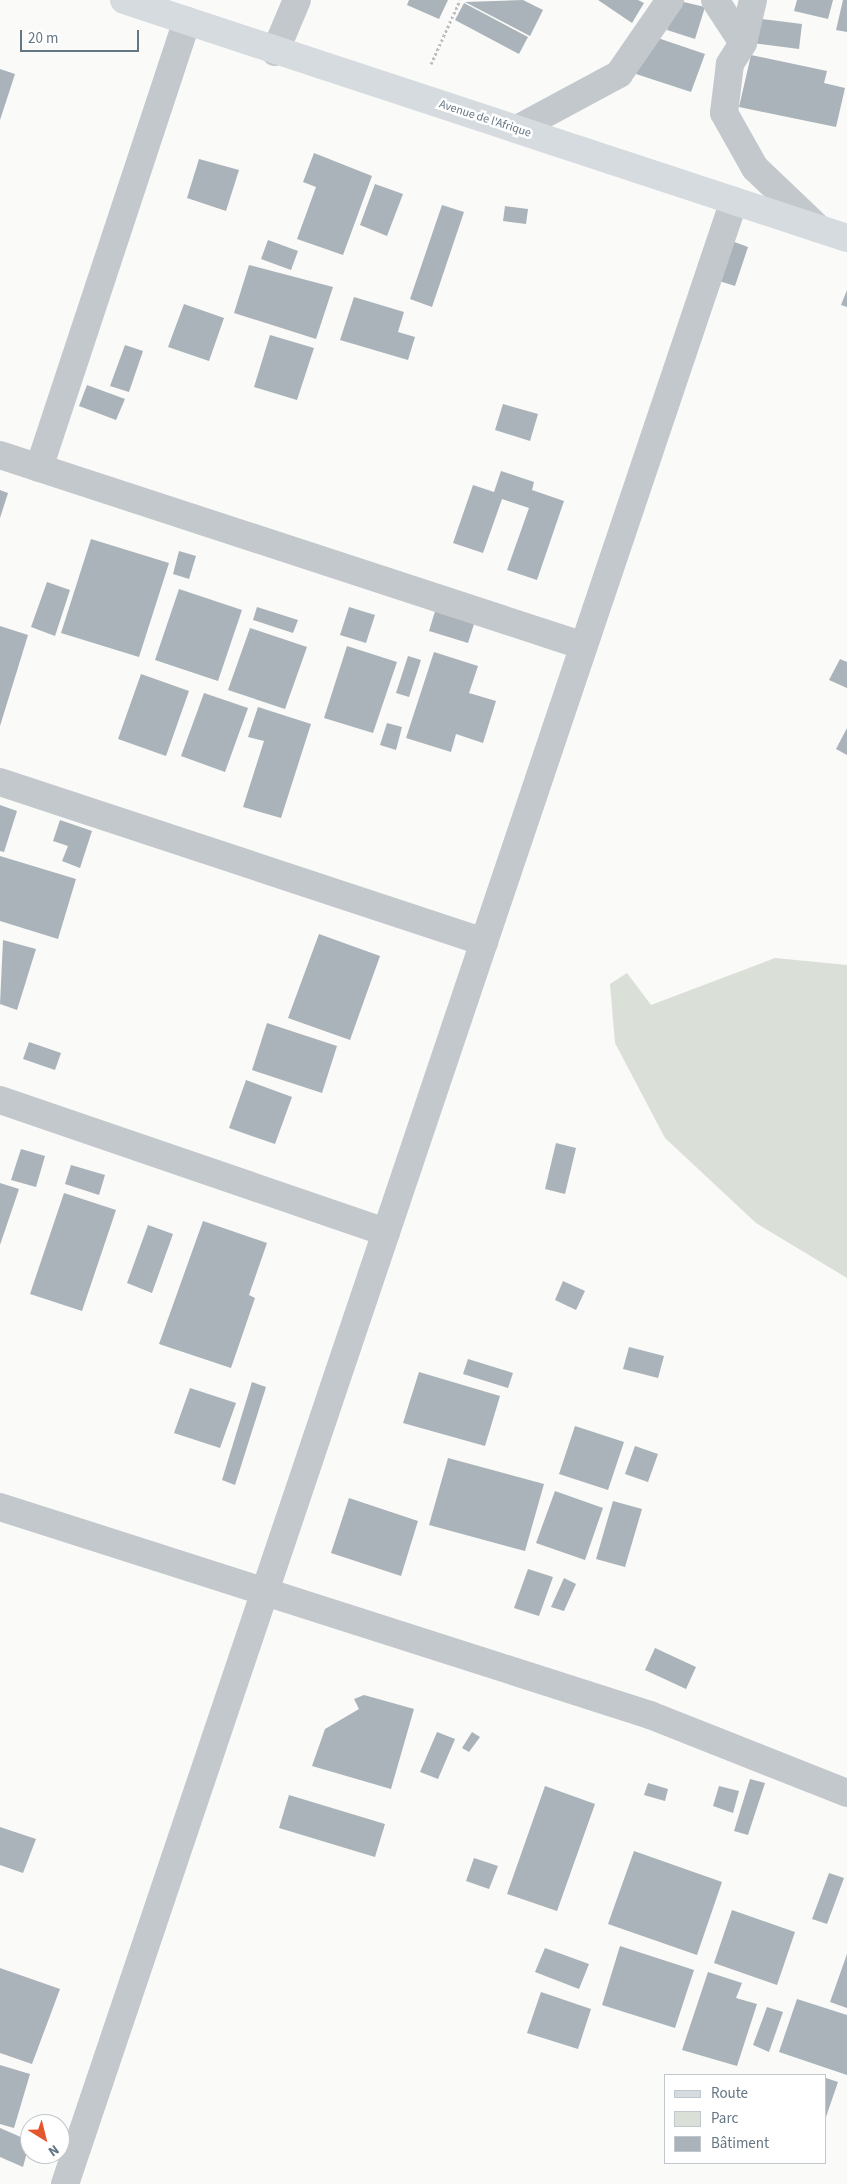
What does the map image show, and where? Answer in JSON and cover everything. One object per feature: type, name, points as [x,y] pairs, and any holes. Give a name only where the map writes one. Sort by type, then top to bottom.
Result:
[{"type":"main road","name":"Avenue de l'Afrique","points":[[124,0],[276,52],[847,238]]},
{"type":"street","points":[[276,52],[297,0]]},
{"type":"street","points":[[517,129],[619,74],[670,0]]},
{"type":"street","points":[[715,0],[743,43]]},
{"type":"street","points":[[753,0],[743,43],[730,64],[724,113],[755,168],[819,229]]},
{"type":"street","points":[[39,468],[187,21]]},
{"type":"street","points":[[65,2184],[268,1591],[386,1232],[734,201]]},
{"type":"street","points":[[0,455],[584,646]]},
{"type":"street","points":[[0,782],[484,942]]},
{"type":"street","points":[[0,1100],[386,1232]]},
{"type":"street","points":[[0,1507],[650,1714],[847,1793]]},
{"type":"path","points":[[418,97],[460,0]]},
{"type":"green space","points":[[775,958],[847,965],[847,1278],[756,1223],[665,1138],[615,1043],[610,984],[627,973],[651,1005]]},
{"type":"building","points":[[409,0],[448,0],[439,19],[407,5]]},
{"type":"building","points":[[523,0],[543,10],[530,36],[465,2]]},
{"type":"building","points":[[598,0],[638,0],[644,3],[632,23]]},
{"type":"building","points":[[675,0],[705,7],[695,39],[667,30]]},
{"type":"building","points":[[797,0],[833,0],[828,19],[794,11]]},
{"type":"building","points":[[843,0],[847,0],[847,32],[836,30]]},
{"type":"building","points":[[464,3],[528,37],[519,54],[455,20]]},
{"type":"building","points":[[755,18],[802,24],[799,49],[752,43]]},
{"type":"building","points":[[649,35],[705,54],[691,92],[636,74]]},
{"type":"building","points":[[751,55],[827,71],[824,83],[845,88],[836,127],[739,107]]},
{"type":"building","points":[[0,69],[15,74],[0,120]]},
{"type":"building","points":[[314,153],[372,176],[343,255],[297,239],[316,187],[303,182]]},
{"type":"building","points":[[199,159],[239,170],[226,211],[187,198]]},
{"type":"building","points":[[375,184],[403,194],[387,236],[360,225]]},
{"type":"building","points":[[442,205],[464,212],[432,307],[410,299]]},
{"type":"building","points":[[505,206],[528,209],[526,224],[503,221]]},
{"type":"building","points":[[268,240],[298,251],[291,270],[261,259]]},
{"type":"building","points":[[729,240],[748,247],[735,286],[716,280]]},
{"type":"building","points":[[249,265],[333,287],[316,339],[234,313]]},
{"type":"building","points":[[847,290],[847,307],[841,305]]},
{"type":"building","points":[[354,297],[404,312],[398,332],[415,337],[408,360],[340,340]]},
{"type":"building","points":[[184,304],[224,318],[209,361],[168,347]]},
{"type":"building","points":[[270,335],[314,348],[297,400],[254,387]]},
{"type":"building","points":[[125,345],[143,351],[129,392],[110,386]]},
{"type":"building","points":[[87,385],[125,399],[116,420],[79,406]]},
{"type":"building","points":[[503,404],[538,414],[530,441],[495,430]]},
{"type":"building","points":[[501,471],[534,482],[532,490],[564,501],[537,580],[507,570],[529,508],[502,499],[483,553],[453,543],[473,485],[494,492]]},
{"type":"building","points":[[0,490],[8,493],[0,518]]},
{"type":"building","points":[[91,539],[169,563],[139,657],[61,633]]},
{"type":"building","points":[[179,551],[196,556],[189,579],[173,574]]},
{"type":"building","points":[[47,582],[70,590],[55,636],[31,627]]},
{"type":"building","points":[[179,589],[242,610],[218,681],[155,660]]},
{"type":"building","points":[[257,607],[298,620],[293,633],[253,620]]},
{"type":"building","points":[[349,607],[375,615],[366,643],[340,635]]},
{"type":"building","points":[[436,608],[475,621],[468,643],[429,631]]},
{"type":"building","points":[[0,626],[28,635],[0,726]]},
{"type":"building","points":[[250,628],[307,647],[285,709],[228,690]]},
{"type":"building","points":[[347,646],[397,662],[373,733],[324,718]]},
{"type":"building","points":[[434,652],[478,666],[469,693],[496,701],[483,743],[456,734],[451,752],[406,738]]},
{"type":"building","points":[[408,656],[421,660],[409,697],[396,693]]},
{"type":"building","points":[[840,659],[847,662],[847,688],[829,680]]},
{"type":"building","points":[[141,674],[189,691],[166,756],[118,739]]},
{"type":"building","points":[[204,693],[248,708],[225,772],[181,756]]},
{"type":"building","points":[[258,707],[311,724],[281,818],[243,807],[264,741],[248,737]]},
{"type":"building","points":[[387,723],[402,727],[396,750],[380,745]]},
{"type":"building","points":[[847,728],[847,755],[836,749]]},
{"type":"building","points":[[0,805],[17,811],[4,852],[0,851]]},
{"type":"building","points":[[60,820],[92,831],[80,868],[62,861],[68,846],[53,841]]},
{"type":"building","points":[[0,856],[76,879],[58,939],[0,921]]},
{"type":"building","points":[[319,934],[380,956],[350,1040],[288,1018]]},
{"type":"building","points":[[3,940],[36,949],[17,1010],[0,1004]]},
{"type":"building","points":[[267,1023],[337,1046],[322,1093],[252,1070]]},
{"type":"building","points":[[29,1042],[61,1053],[55,1070],[23,1059]]},
{"type":"building","points":[[246,1080],[292,1097],[275,1144],[229,1128]]},
{"type":"building","points":[[556,1143],[576,1148],[565,1194],[545,1189]]},
{"type":"building","points":[[21,1149],[45,1156],[36,1187],[11,1180]]},
{"type":"building","points":[[71,1165],[105,1175],[99,1195],[65,1184]]},
{"type":"building","points":[[0,1183],[19,1189],[0,1245]]},
{"type":"building","points":[[64,1193],[116,1210],[82,1311],[30,1294]]},
{"type":"building","points":[[203,1221],[267,1243],[249,1295],[255,1298],[231,1368],[159,1344]]},
{"type":"building","points":[[148,1225],[173,1234],[152,1293],[127,1283]]},
{"type":"building","points":[[563,1281],[585,1291],[576,1310],[555,1300]]},
{"type":"building","points":[[629,1347],[664,1356],[658,1378],[623,1369]]},
{"type":"building","points":[[468,1359],[513,1373],[508,1388],[463,1374]]},
{"type":"building","points":[[419,1372],[500,1396],[485,1446],[403,1423]]},
{"type":"building","points":[[252,1382],[266,1387],[235,1485],[222,1480]]},
{"type":"building","points":[[190,1388],[236,1403],[220,1448],[174,1433]]},
{"type":"building","points":[[575,1426],[624,1442],[608,1490],[559,1474]]},
{"type":"building","points":[[635,1446],[658,1454],[648,1482],[625,1474]]},
{"type":"building","points":[[448,1458],[544,1484],[525,1551],[429,1525]]},
{"type":"building","points":[[555,1491],[603,1508],[585,1560],[536,1543]]},
{"type":"building","points":[[349,1498],[418,1521],[401,1576],[331,1553]]},
{"type":"building","points":[[613,1501],[642,1509],[625,1567],[596,1559]]},
{"type":"building","points":[[528,1569],[553,1577],[539,1616],[514,1608]]},
{"type":"building","points":[[564,1578],[576,1584],[564,1611],[551,1607]]},
{"type":"building","points":[[655,1648],[696,1667],[686,1689],[645,1670]]},
{"type":"building","points":[[364,1695],[414,1709],[391,1789],[312,1766],[325,1729],[359,1709],[354,1699]]},
{"type":"building","points":[[437,1732],[455,1739],[438,1779],[420,1772]]},
{"type":"building","points":[[472,1732],[480,1737],[469,1752],[462,1748]]},
{"type":"building","points":[[750,1779],[765,1783],[748,1835],[734,1831]]},
{"type":"building","points":[[648,1783],[668,1789],[665,1801],[644,1795]]},
{"type":"building","points":[[545,1786],[595,1804],[557,1911],[507,1894]]},
{"type":"building","points":[[719,1786],[739,1791],[733,1813],[713,1806]]},
{"type":"building","points":[[289,1795],[385,1824],[375,1857],[279,1828]]},
{"type":"building","points":[[0,1827],[36,1839],[23,1873],[0,1865]]},
{"type":"building","points":[[634,1851],[722,1882],[697,1955],[608,1924]]},
{"type":"building","points":[[474,1858],[498,1866],[489,1889],[466,1881]]},
{"type":"building","points":[[829,1873],[844,1878],[827,1924],[812,1919]]},
{"type":"building","points":[[732,1910],[795,1932],[777,1985],[714,1963]]},
{"type":"building","points":[[620,1946],[694,1970],[675,2028],[602,2005]]},
{"type":"building","points":[[545,1948],[589,1964],[579,1989],[535,1972]]},
{"type":"building","points":[[847,1954],[847,2008],[830,2002]]},
{"type":"building","points":[[0,1968],[60,1989],[32,2064],[0,2053]]},
{"type":"building","points":[[708,1972],[742,1983],[736,1998],[757,2004],[737,2066],[682,2050]]},
{"type":"building","points":[[541,1992],[591,2009],[578,2049],[527,2033]]},
{"type":"building","points":[[797,1999],[847,2015],[847,2075],[779,2052]]},
{"type":"building","points":[[767,2007],[783,2012],[769,2052],[753,2045]]},
{"type":"building","points":[[0,2065],[30,2074],[14,2128],[0,2124]]},
{"type":"building","points":[[827,2078],[838,2082],[827,2114]]},
{"type":"building","points":[[0,2128],[20,2137],[20,2164],[24,2164],[23,2167],[0,2157]]}]
